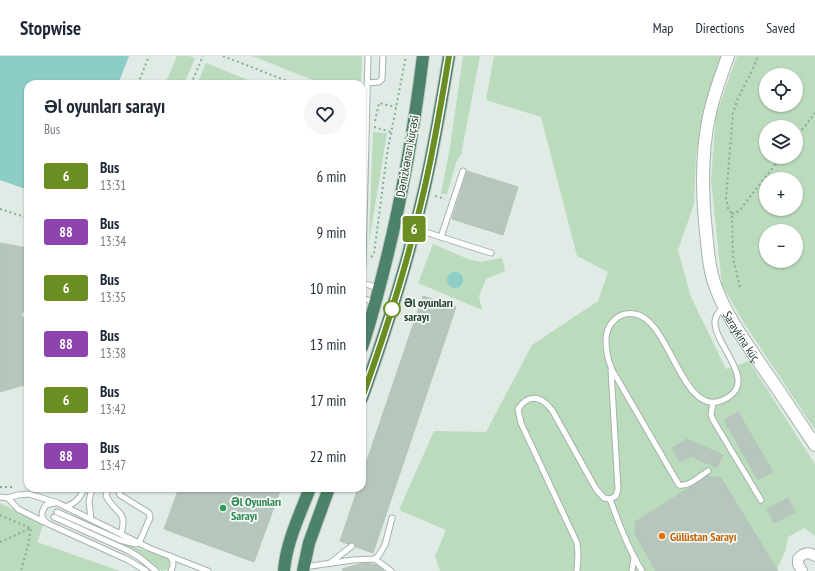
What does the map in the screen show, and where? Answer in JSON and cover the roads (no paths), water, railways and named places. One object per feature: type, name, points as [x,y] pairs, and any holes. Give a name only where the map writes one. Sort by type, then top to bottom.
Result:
[{"type":"highway","name":"Dənizkənarı küçəsi","points":[[366,333],[379,288],[400,197],[423,56]]},
{"type":"highway","name":"Dənizkənarı küçəsi","points":[[366,387],[384,338],[415,228],[428,172],[448,56]]},
{"type":"highway","points":[[284,571],[292,537],[309,492]]},
{"type":"highway","points":[[303,569],[309,543],[328,492]]},
{"type":"street","name":"Saraykina küç.","points":[[728,56],[716,89],[708,118],[703,169],[704,213],[712,274],[716,288],[736,328],[815,445]]},
{"type":"street","points":[[802,571],[798,564],[798,559],[801,554],[807,553],[815,556]]},
{"type":"lane","points":[[366,128],[368,56]]},
{"type":"lane","points":[[367,83],[379,82],[382,79],[383,56]]},
{"type":"lane","points":[[441,237],[463,171]]},
{"type":"lane","points":[[415,228],[490,253]]},
{"type":"lane","points":[[366,284],[379,288]]},
{"type":"lane","points":[[366,299],[375,302]]},
{"type":"lane","points":[[610,500],[616,496],[618,489],[611,368],[606,340],[607,331],[613,321],[621,315],[636,314],[648,319],[662,338],[690,388],[699,398],[713,403],[722,401],[730,396],[735,392],[738,384],[738,374],[715,329],[715,316],[725,307]]},
{"type":"lane","points":[[611,368],[679,485],[683,486],[688,484],[708,471]]},
{"type":"lane","points":[[577,571],[577,543],[521,424],[518,409],[522,404],[528,399],[537,398],[546,402],[552,410],[596,490],[604,498],[610,500]]},
{"type":"lane","points":[[713,403],[711,414],[713,420],[761,500]]},
{"type":"lane","points":[[66,507],[77,502],[83,492]]},
{"type":"lane","points":[[91,492],[89,501],[91,519]]},
{"type":"lane","points":[[107,492],[106,496],[110,503],[123,517],[124,524],[122,534]]},
{"type":"lane","points":[[119,492],[120,494],[149,513],[150,518],[139,543]]},
{"type":"lane","points":[[0,497],[8,498],[29,494],[58,503],[149,548]]},
{"type":"lane","points":[[8,498],[18,509],[128,560],[143,570]]},
{"type":"lane","points":[[610,500],[634,557],[642,571]]},
{"type":"lane","points":[[48,524],[43,520],[41,514],[46,506],[51,503],[58,503]]},
{"type":"lane","points":[[156,571],[129,551],[55,514],[120,540],[149,548],[208,571]]},
{"type":"lane","points":[[303,569],[353,560],[375,559],[380,555],[385,544],[392,518]]},
{"type":"lane","points":[[329,564],[352,546]]},
{"type":"lane","points":[[170,556],[173,564],[171,571]]},
{"type":"lane","points":[[632,571],[634,557]]},
{"type":"lane","points":[[375,559],[391,571]]},
{"type":"water","points":[[0,56],[129,56],[120,80],[24,80],[24,189],[0,180]]},
{"type":"water","points":[[452,272],[458,272],[463,277],[461,286],[458,288],[452,288],[447,283],[447,277]]},
{"type":"place","name":"Əl oyunları sarayı","points":[[392,309]]},
{"type":"place","name":"Əl Oyunları Sarayı","points":[[223,508]]},
{"type":"place","name":"Gülüstan Sarayı","points":[[662,536]]}]
